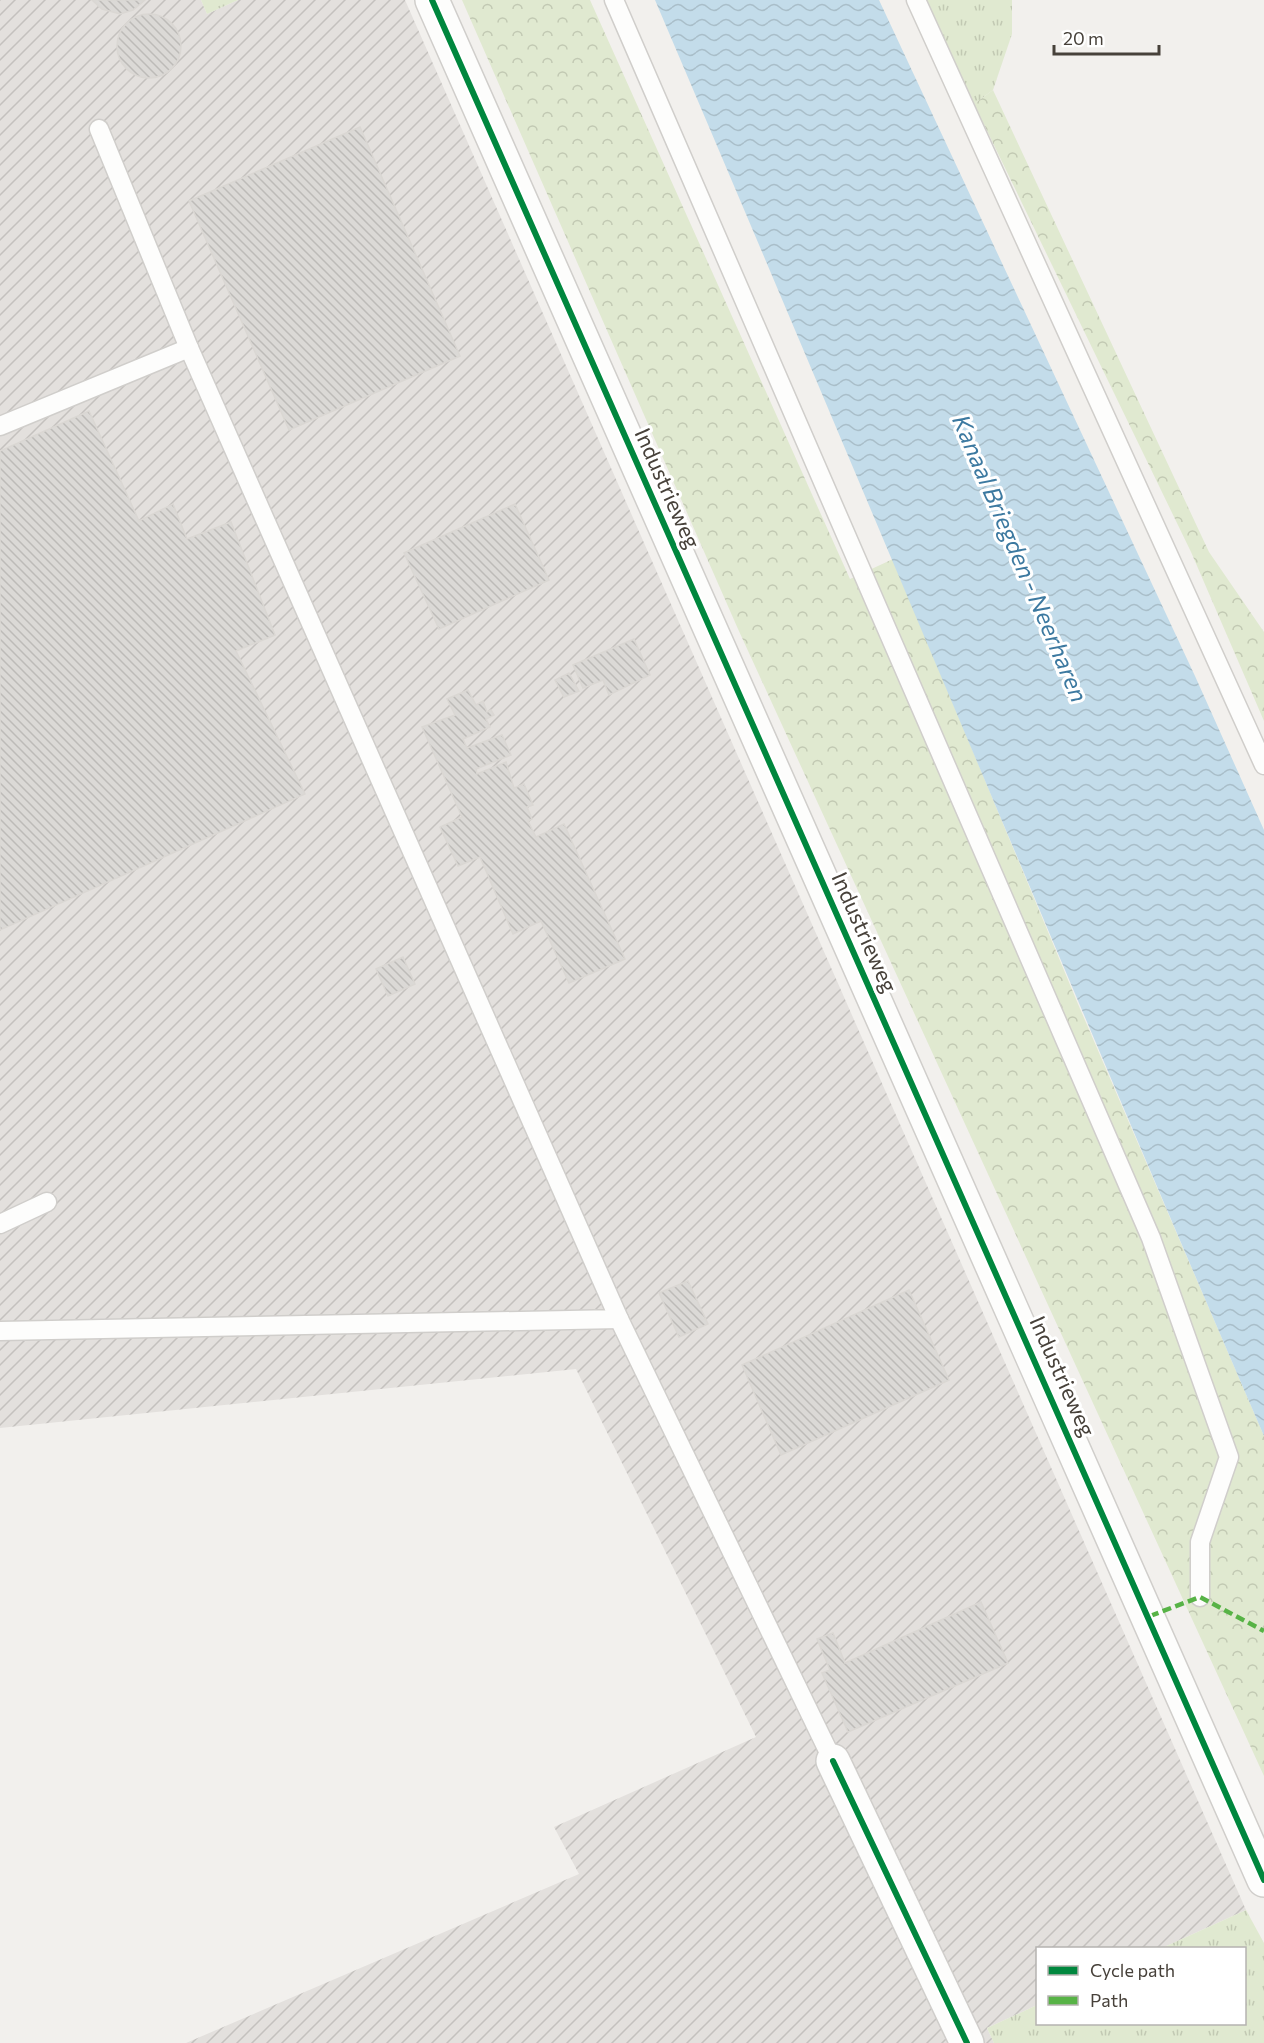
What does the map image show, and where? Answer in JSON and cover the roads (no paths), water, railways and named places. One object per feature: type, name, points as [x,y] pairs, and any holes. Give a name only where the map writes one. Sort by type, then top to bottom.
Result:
[{"type":"street","name":"Industrieweg","points":[[432,0],[1264,1880]]},
{"type":"street","points":[[833,1761],[967,2043]]},
{"type":"lane","points":[[614,0],[1152,1238],[1229,1457],[1200,1542],[1200,1597]]},
{"type":"lane","points":[[916,0],[1264,765]]},
{"type":"lane","points":[[99,129],[189,348],[619,1319],[833,1761]]},
{"type":"lane","points":[[0,426],[189,348]]},
{"type":"lane","points":[[0,1224],[47,1202]]},
{"type":"lane","points":[[0,1331],[619,1319]]},
{"type":"water","name":"Kanaal Briegden - Neerharen","points":[[655,0],[879,0],[1195,676],[1264,830],[1264,1436],[1111,1078]]}]
